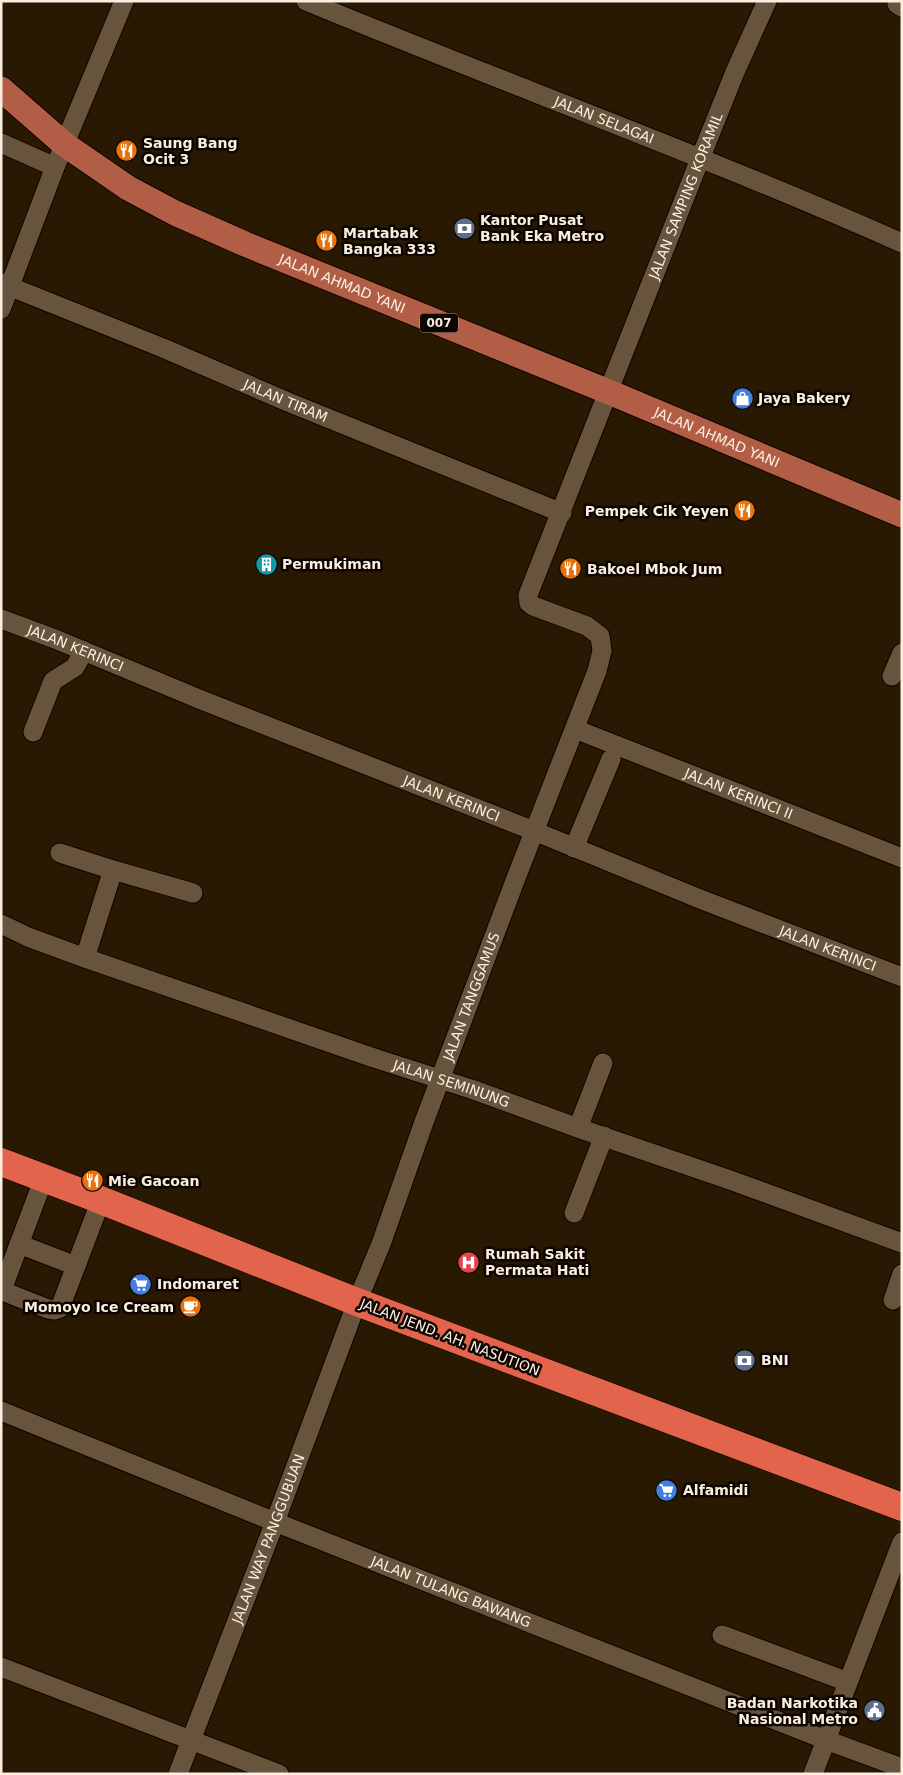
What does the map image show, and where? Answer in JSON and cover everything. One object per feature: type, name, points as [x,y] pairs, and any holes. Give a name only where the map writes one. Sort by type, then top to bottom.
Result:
[{"type":"highway","name":"JALAN JEND. AH. NASUTION","points":[[1,1162],[357,1302],[902,1507]]},
{"type":"main road","name":"JALAN AHMAD YANI","points":[[1,89],[59,155],[128,188],[174,213],[902,515]]},
{"type":"street","points":[[1,308],[5,285],[124,1]]},
{"type":"street","name":"JALAN SELAGAI","points":[[306,1],[837,214],[902,243]]},
{"type":"street","name":"JALAN SAMPING KORAMIL","points":[[562,513],[700,159],[735,72],[767,1]]},
{"type":"street","points":[[1,143],[59,155]]},
{"type":"street","name":"JALAN TIRAM","points":[[5,285],[163,348],[288,402],[562,513]]},
{"type":"street","name":"JALAN TANGGAMUS","points":[[357,1302],[381,1244],[424,1122],[442,1079],[534,831],[597,671],[602,651],[600,636],[586,626],[529,603],[528,598],[562,513]]},
{"type":"street","name":"JALAN KERINCI","points":[[1,619],[902,978]]},
{"type":"street","points":[[33,732],[54,681],[75,667],[84,651]]},
{"type":"street","points":[[892,676],[902,653]]},
{"type":"street","name":"JALAN KERINCI II","points":[[575,730],[902,858]]},
{"type":"street","points":[[574,848],[611,760]]},
{"type":"street","points":[[60,853],[193,894]]},
{"type":"street","points":[[85,958],[113,870]]},
{"type":"street","name":"JALAN SEMINUNG","points":[[1,924],[28,937],[85,958],[356,1052],[442,1079],[902,1242]]},
{"type":"street","points":[[578,1128],[603,1063]]},
{"type":"street","points":[[574,1213],[604,1136]]},
{"type":"street","points":[[44,1178],[3,1287],[5,1292],[48,1309],[55,1310],[60,1308],[101,1200]]},
{"type":"street","points":[[19,1244],[76,1266]]},
{"type":"street","points":[[893,1300],[902,1274]]},
{"type":"street","name":"JALAN WAY PANGGUBUAN","points":[[178,1774],[357,1302]]},
{"type":"street","name":"JALAN TULANG BAWANG","points":[[1,1411],[275,1522],[826,1740],[902,1768]]},
{"type":"street","points":[[813,1774],[902,1542]]},
{"type":"street","points":[[722,1635],[848,1682]]},
{"type":"street","points":[[1,1666],[279,1774]]},
{"type":"place","name":"Saung Bang Ocit 3","points":[[127,151]]},
{"type":"place","name":"Kantor Pusat Bank Eka Metro","points":[[464,228]]},
{"type":"place","name":"Martabak Bangka 333","points":[[327,241]]},
{"type":"place","name":"Jaya Bakery","points":[[742,398]]},
{"type":"place","name":"Pempek Cik Yeyen","points":[[745,511]]},
{"type":"place","name":"Permukiman","points":[[266,564]]},
{"type":"place","name":"Bakoel Mbok Jum","points":[[571,569]]},
{"type":"place","name":"Mie Gacoan","points":[[92,1181]]},
{"type":"place","name":"Rumah Sakit Permata Hati","points":[[469,1262]]},
{"type":"place","name":"Indomaret","points":[[141,1284]]},
{"type":"place","name":"Momoyo Ice Cream","points":[[190,1307]]},
{"type":"place","name":"BNI","points":[[745,1360]]},
{"type":"place","name":"Alfamidi","points":[[667,1490]]},
{"type":"place","name":"Badan Narkotika Nasional Metro","points":[[874,1711]]}]
